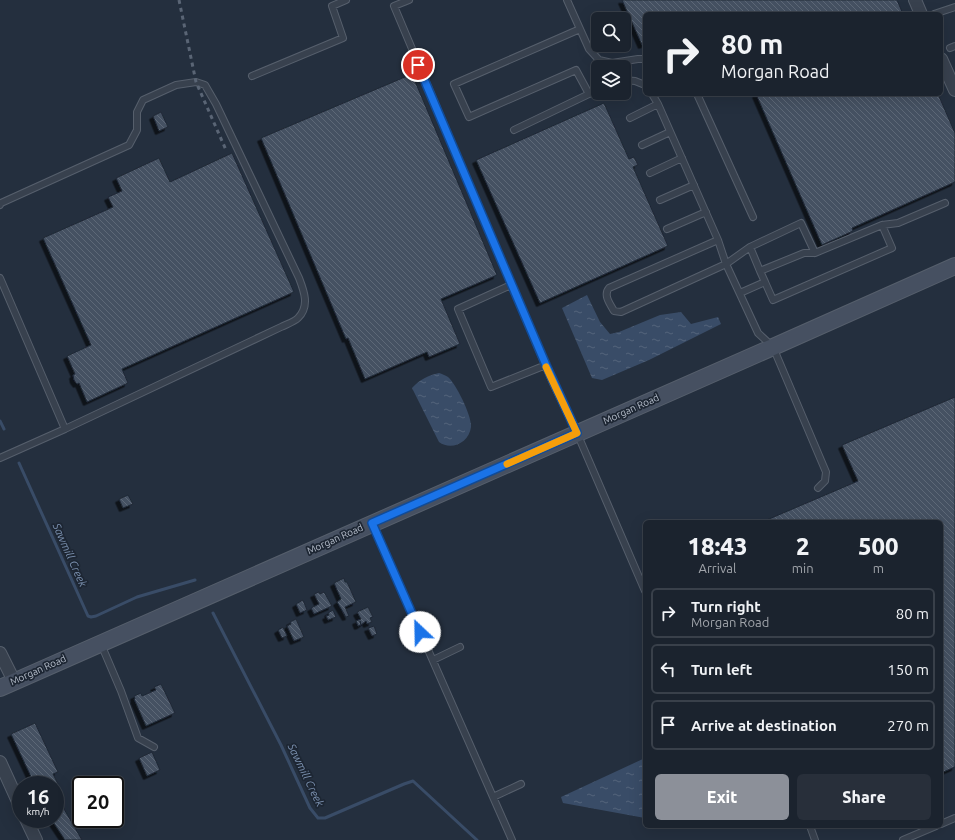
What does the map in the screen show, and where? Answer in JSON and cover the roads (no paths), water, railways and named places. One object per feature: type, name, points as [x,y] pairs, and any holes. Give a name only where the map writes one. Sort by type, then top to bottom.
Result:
[{"type":"street","points":[[915,0],[920,12]]},
{"type":"street","points":[[943,62],[951,73],[955,90]]},
{"type":"street","name":"Morgan Road","points":[[7,684],[955,266]]},
{"type":"street","points":[[0,653],[7,684]]},
{"type":"street","points":[[0,762],[12,788]]},
{"type":"street","points":[[30,828],[36,840]]},
{"type":"lane","points":[[252,76],[343,38],[332,6],[346,0]]},
{"type":"lane","points":[[409,0],[392,3],[511,285],[643,586]]},
{"type":"lane","points":[[567,0],[589,50],[599,60],[612,63],[638,58],[643,59]]},
{"type":"lane","points":[[940,12],[955,7]]},
{"type":"lane","points":[[514,130],[589,94],[576,70],[469,117],[454,84],[580,29]]},
{"type":"lane","points":[[631,81],[643,84]]},
{"type":"lane","points":[[0,205],[1,203],[129,144],[137,130],[137,112],[143,100],[176,85],[196,82],[205,85],[216,104],[299,278],[305,294],[305,309],[298,318],[281,328],[0,458]]},
{"type":"lane","points":[[653,96],[706,212],[726,264],[758,333],[773,347],[826,472],[825,481],[818,488]]},
{"type":"lane","points":[[698,96],[754,217]]},
{"type":"lane","points":[[630,118],[658,104]]},
{"type":"lane","points":[[642,145],[670,132]]},
{"type":"lane","points":[[650,173],[682,158]]},
{"type":"lane","points":[[660,200],[694,185]]},
{"type":"lane","points":[[760,272],[804,253],[816,253],[882,225],[898,223],[945,203]]},
{"type":"lane","points":[[667,229],[706,212]]},
{"type":"lane","points":[[718,240],[610,288],[607,291],[606,296],[614,311],[621,312],[726,264],[750,247],[802,223],[816,253]]},
{"type":"lane","points":[[750,247],[773,300],[892,248],[882,225]]},
{"type":"lane","points":[[0,278],[65,429]]},
{"type":"lane","points":[[740,292],[765,282]]},
{"type":"lane","points":[[511,285],[458,309],[491,387],[546,365]]},
{"type":"lane","points":[[372,523],[512,840]]},
{"type":"lane","points":[[101,642],[138,738],[154,747]]},
{"type":"lane","points":[[433,660],[460,647]]},
{"type":"lane","points":[[493,797],[521,784]]},
{"type":"lane","points":[[943,823],[955,818]]},
{"type":"lane","points":[[811,828],[815,840]]},
{"type":"lane","points":[[903,840],[931,828]]},
{"type":"water","points":[[587,295],[600,322],[610,334],[619,332],[660,315],[681,312],[691,324],[718,317],[721,324],[649,360],[602,380],[592,378],[562,308]]},
{"type":"water","points":[[439,373],[448,377],[455,386],[463,400],[471,422],[470,433],[459,444],[449,446],[439,442],[412,388],[424,378]]},
{"type":"water","points":[[643,759],[643,818],[563,803],[561,797]]},
{"type":"waterway","name":"Sawmill Creek","points":[[0,421],[4,429]]},
{"type":"waterway","name":"Sawmill Creek","points":[[19,463],[88,616],[96,616],[137,597],[195,580]]},
{"type":"waterway","name":"Sawmill Creek","points":[[213,613],[281,745],[310,808],[318,818],[325,818],[413,781],[477,840]]},
{"type":"railway","points":[[179,0],[196,82],[226,150]]}]
